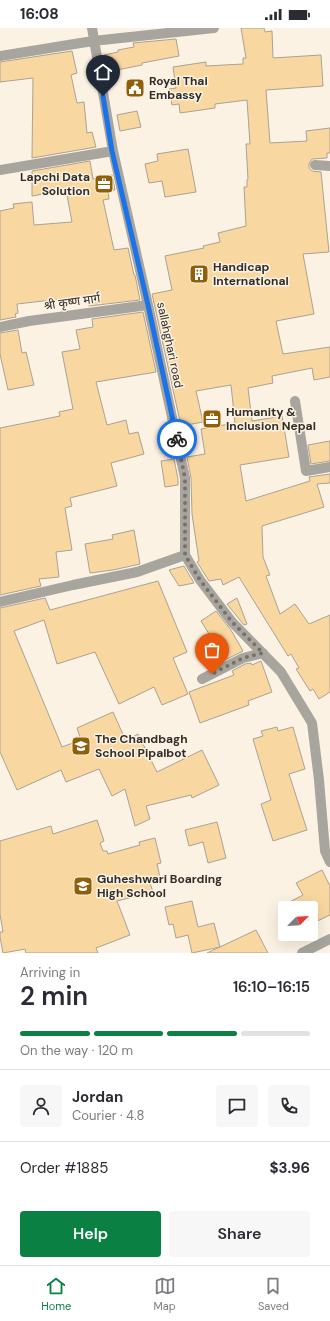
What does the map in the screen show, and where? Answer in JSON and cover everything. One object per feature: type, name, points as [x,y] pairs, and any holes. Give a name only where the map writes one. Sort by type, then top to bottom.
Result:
[{"type":"street","name":"sallahghari road","points":[[92,28],[112,151],[148,305],[185,478],[185,555]]},
{"type":"street","points":[[0,56],[93,41],[214,28]]},
{"type":"street","points":[[0,170],[112,151]]},
{"type":"street","points":[[315,165],[330,166]]},
{"type":"street","name":"श्री कृष्ण मार्ग","points":[[0,327],[29,321],[148,305]]},
{"type":"street","points":[[295,401],[306,471],[330,467]]},
{"type":"street","points":[[0,602],[137,572],[185,555],[200,580],[232,622],[281,672],[312,723],[325,851],[330,862]]},
{"type":"street","points":[[202,679],[243,658],[263,653]]},
{"type":"street","points":[[302,953],[330,939]]},
{"type":"building","points":[[241,28],[264,28],[265,32],[272,31],[273,58],[321,55],[323,86],[266,90],[270,143],[307,141],[306,131],[330,128],[330,153],[327,153],[327,158],[312,159],[309,164],[309,168],[312,171],[321,172],[329,252],[303,254],[314,314],[276,321],[283,354],[330,347],[330,377],[314,380],[312,368],[272,376],[273,383],[248,388],[252,421],[282,416],[289,457],[240,465],[246,501],[310,481],[309,477],[330,474],[330,483],[317,484],[324,507],[262,526],[263,557],[270,575],[266,576],[280,614],[295,604],[309,624],[330,615],[330,692],[319,699],[313,689],[310,691],[296,669],[299,668],[291,654],[288,656],[239,577],[223,585],[221,579],[209,581],[197,562],[199,561],[192,514],[191,478],[187,457],[205,454],[201,429],[235,423],[231,385],[196,391],[203,422],[181,426],[152,294],[172,290],[165,256],[204,248],[203,246],[220,242],[218,233],[246,226],[244,187],[247,187],[248,179],[246,144],[250,144],[247,100],[215,104],[215,108],[180,113],[179,104],[172,105],[169,89],[176,88],[173,67],[206,62],[206,66],[243,64],[243,58],[246,58]]},
{"type":"building","points":[[176,39],[179,56],[107,72],[104,55],[118,52],[118,50],[134,47],[133,43]]},
{"type":"building","points":[[72,51],[77,73],[71,75],[77,103],[84,102],[87,133],[92,132],[96,147],[32,158],[33,78],[0,82],[0,62]]},
{"type":"building","points":[[137,111],[141,127],[120,131],[117,115]]},
{"type":"building","points":[[188,149],[196,192],[165,197],[162,181],[149,183],[145,164],[158,161],[157,154]]},
{"type":"building","points":[[90,161],[93,179],[112,175],[115,190],[108,191],[109,199],[103,200],[114,250],[128,248],[140,300],[89,306],[87,296],[17,304],[18,313],[15,314],[16,317],[0,320],[0,211],[14,208],[13,204],[32,202],[34,225],[72,222],[66,190],[32,196],[32,171]]},
{"type":"building","points":[[143,312],[156,372],[96,382],[107,425],[126,420],[129,434],[138,432],[144,454],[111,463],[117,486],[70,498],[72,506],[65,508],[72,550],[56,552],[59,577],[39,579],[41,586],[0,595],[0,428],[60,416],[59,412],[73,409],[62,352],[80,349],[76,330],[93,327],[92,319]]},
{"type":"building","points":[[18,330],[22,353],[26,352],[34,385],[8,390],[0,354],[0,333]]},
{"type":"building","points":[[330,441],[330,461],[311,464],[308,445]]},
{"type":"building","points":[[174,459],[178,485],[165,487],[161,461]]},
{"type":"building","points":[[134,530],[140,564],[90,573],[85,544],[113,539],[112,535]]},
{"type":"building","points":[[184,566],[194,583],[179,586],[169,570]]},
{"type":"building","points":[[158,581],[187,652],[173,658],[188,694],[162,705],[154,687],[119,704],[95,652],[57,664],[44,620],[14,631],[62,747],[81,740],[77,728],[113,712],[126,741],[138,734],[157,772],[202,750],[219,785],[192,798],[191,795],[146,806],[150,819],[135,826],[125,789],[112,796],[99,769],[66,782],[61,770],[17,790],[0,752],[0,608],[45,598],[50,610]]},
{"type":"building","points":[[237,598],[247,624],[244,625],[227,604]]},
{"type":"building","points":[[216,611],[231,630],[243,651],[225,660],[201,621]]},
{"type":"building","points":[[261,661],[272,692],[248,701],[249,705],[200,723],[189,692],[234,675],[232,671],[245,664],[251,663],[252,665]]},
{"type":"building","points":[[277,727],[278,731],[293,727],[305,769],[289,774],[307,830],[273,841],[261,804],[271,800],[253,739],[263,736],[261,731]]},
{"type":"building","name":"Guheshwari Boarding High School","points":[[97,820],[104,841],[100,843],[103,851],[107,851],[108,854],[140,845],[139,842],[155,838],[161,863],[157,864],[160,877],[149,880],[153,892],[117,901],[130,935],[96,948],[98,953],[26,953],[25,949],[3,953],[0,937],[0,932],[3,932],[0,914],[0,841],[51,826],[53,834]]},
{"type":"building","points":[[217,822],[226,858],[208,863],[203,842],[189,846],[185,830]]},
{"type":"building","points":[[322,870],[330,886],[330,915],[318,921],[318,901],[291,901],[303,895],[296,883]]},
{"type":"building","points":[[192,901],[198,927],[214,923],[220,947],[192,953],[188,935],[176,938],[173,924],[169,925],[165,907]]},
{"type":"building","points":[[256,930],[268,953],[207,953]]},
{"type":"way so far","points":[[177,439],[185,478],[185,555],[200,580],[232,622],[263,653],[243,658],[212,674]]},
{"type":"place","name":"Royal Thai Embassy","points":[[135,88]]},
{"type":"place","name":"Lapchi Data Solution","points":[[104,184]]},
{"type":"place","name":"Handicap International","points":[[199,274]]},
{"type":"place","name":"Humanity & Inclusion Nepal","points":[[212,419]]},
{"type":"place","name":"The Chandbagh School Pipalbot","points":[[81,746]]},
{"type":"place","name":"Guheshwari Boarding High School","points":[[83,886]]},
{"type":"route","points":[[103,96],[112,151],[148,305],[177,439]]}]
